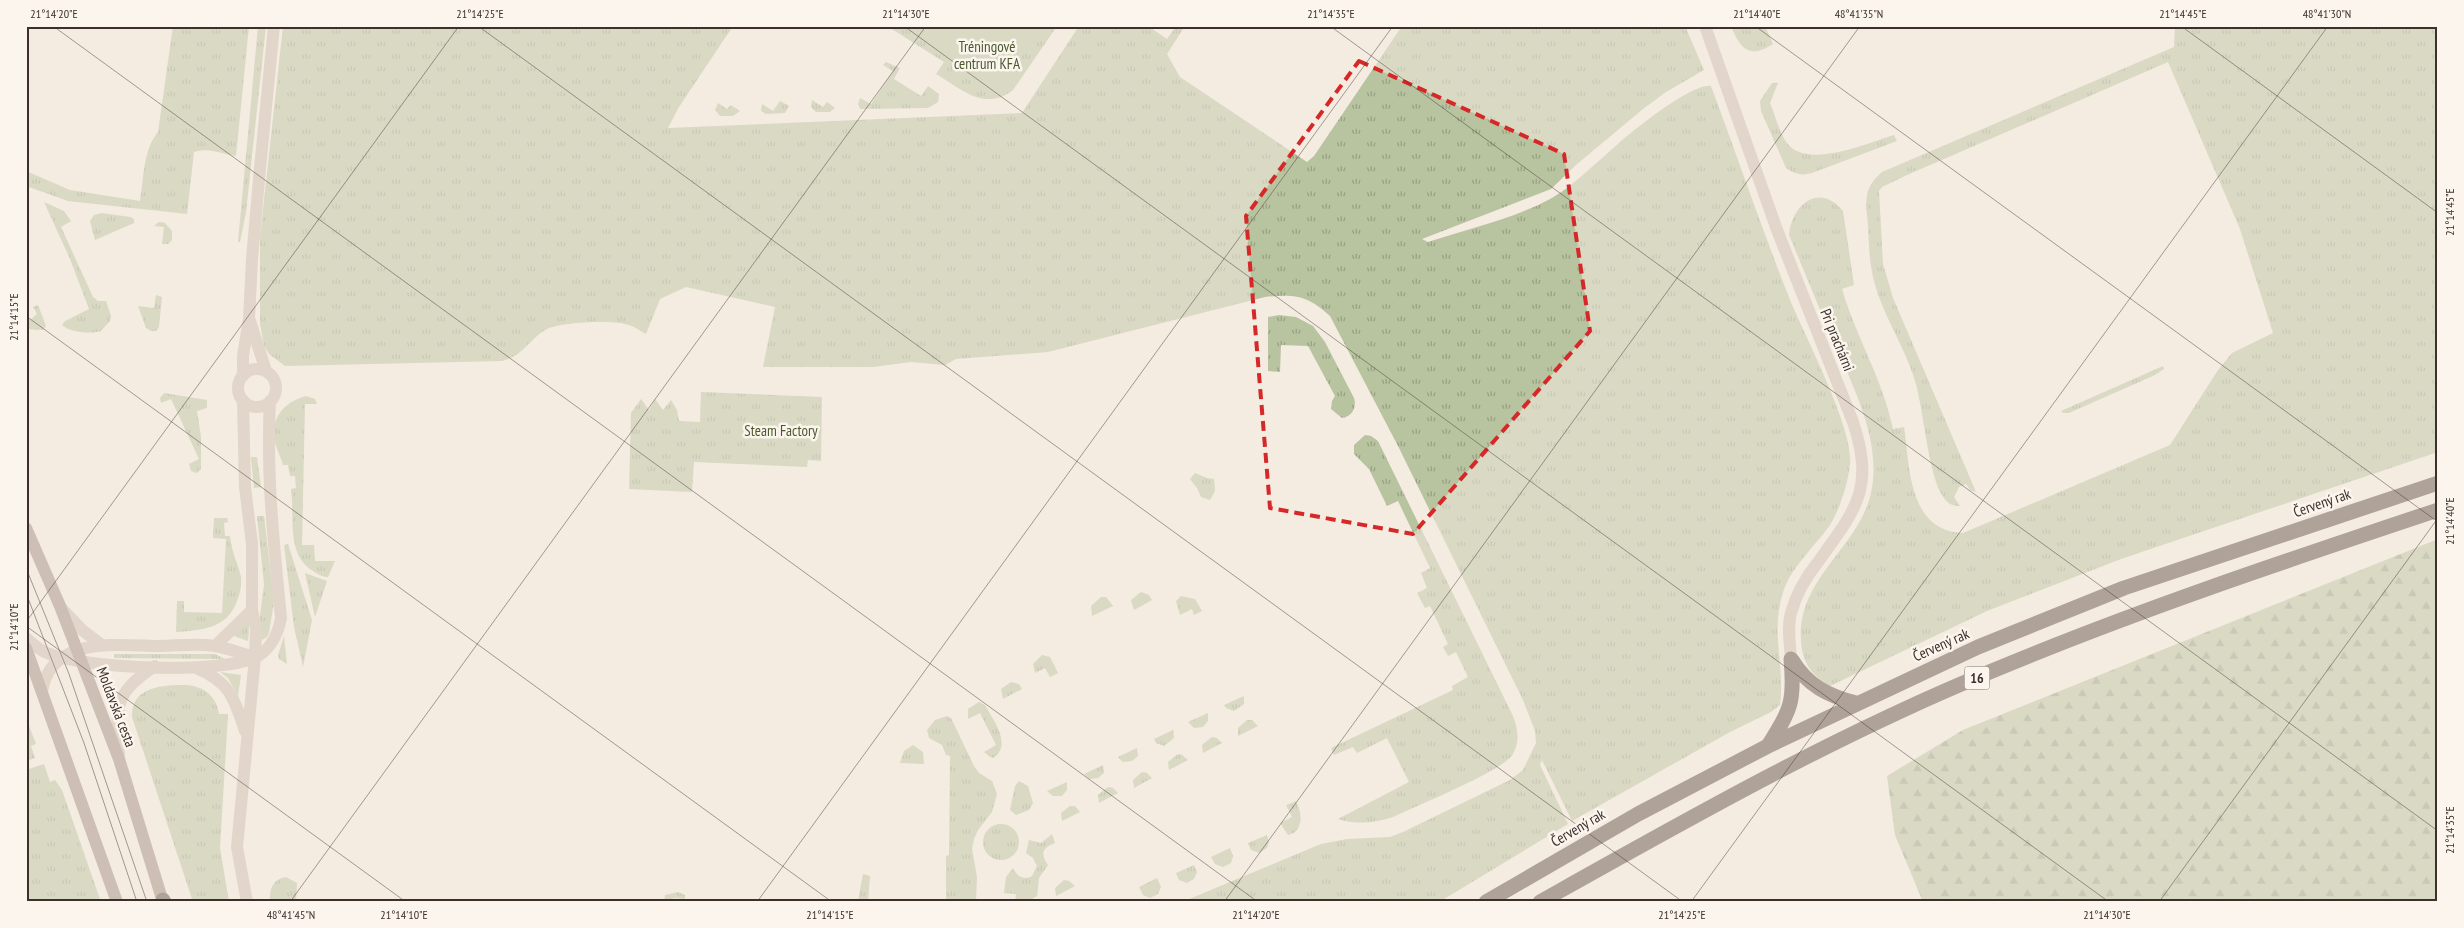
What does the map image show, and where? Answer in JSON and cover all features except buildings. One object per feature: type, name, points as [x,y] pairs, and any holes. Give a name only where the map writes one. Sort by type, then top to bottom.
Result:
[{"type":"highway","name":"Červený rak","points":[[1486,902],[1638,814],[1768,746],[1978,647],[2124,588],[2438,483]]},
{"type":"highway","name":"16","points":[[1540,902],[1780,769],[1991,671],[2284,561],[2438,510]]},
{"type":"highway","points":[[1791,659],[1806,679],[1819,689],[1838,698],[1856,703]]},
{"type":"highway","points":[[1768,746],[1783,722],[1793,695],[1791,659]]},
{"type":"street","points":[[247,902],[237,847],[246,734],[255,657],[256,628],[252,610],[254,578],[245,487],[243,400],[239,389],[243,376],[243,356],[249,319],[252,259],[274,26]]},
{"type":"street","name":"Pri prachárni","points":[[1705,26],[1777,230],[1854,422],[1863,454],[1862,483],[1856,505],[1844,526],[1808,575],[1794,603],[1790,615],[1791,659]]},
{"type":"street","points":[[249,319],[266,371]]},
{"type":"street","points":[[79,656],[107,665],[193,667],[227,664],[255,657],[272,642],[278,632],[281,618],[272,522],[268,431],[270,401],[276,391],[276,385],[271,374],[266,371],[253,369],[243,376]]},
{"type":"street","points":[[243,400],[254,406],[270,401]]},
{"type":"street","name":"Moldavská cesta","points":[[26,528],[60,606],[119,759],[163,901]]},
{"type":"street","points":[[60,606],[78,625],[102,644]]},
{"type":"street","points":[[215,646],[252,610]]},
{"type":"street","points":[[26,638],[45,653],[62,658],[79,656],[102,644],[215,646],[255,657]]},
{"type":"street","points":[[26,648],[73,773],[117,902]]},
{"type":"street","points":[[42,692],[47,672],[62,658]]},
{"type":"street","points":[[119,759],[119,706],[127,688],[155,666]]},
{"type":"street","points":[[193,667],[214,676],[227,688],[246,734]]},
{"type":"street","points":[[73,773],[93,858],[108,902]]},
{"type":"highlighted area","points":[[1359,61],[1564,154],[1590,331],[1413,534],[1270,508],[1246,216]]},
{"type":"green space","points":[[173,26],[249,26],[236,156],[210,151],[194,152],[187,214],[68,201],[26,186],[26,171],[70,190],[140,201],[149,147],[158,132]]},
{"type":"green space","points":[[258,26],[266,26],[246,212],[240,242],[238,242]]},
{"type":"green space","points":[[283,26],[733,26],[679,107],[668,128],[1022,113],[1079,26],[1148,26],[1167,39],[1176,26],[1185,26],[1167,54],[1180,77],[1307,162],[1314,156],[1402,26],[1685,26],[1704,70],[1666,92],[1643,109],[1576,165],[1551,189],[1422,239],[1428,242],[1490,223],[1550,199],[1576,181],[1626,137],[1677,99],[1702,87],[1711,86],[1788,295],[1836,405],[1849,448],[1849,471],[1837,511],[1830,525],[1790,576],[1782,596],[1778,623],[1781,678],[1780,705],[1771,712],[1730,732],[1572,821],[1542,760],[1540,765],[1568,824],[1439,902],[1182,902],[1321,844],[1347,839],[1390,837],[1403,832],[1510,780],[1523,770],[1536,743],[1535,731],[1523,700],[1398,446],[1330,316],[1322,309],[1300,297],[1265,297],[1048,352],[956,359],[945,365],[911,362],[873,367],[763,367],[775,307],[686,287],[660,299],[646,334],[630,325],[618,323],[572,324],[545,330],[516,355],[502,361],[285,366],[269,354],[264,346],[260,324],[260,237]]},
{"type":"green space","name":"Tréningové centrum KFA","points":[[887,26],[1057,26],[1013,90],[993,99],[983,99],[973,96],[936,74],[944,62]]},
{"type":"green space","name":"Tréningové centrum KFA","points":[[903,26],[1042,26],[1000,90]]},
{"type":"green space","points":[[1731,26],[1765,26],[1773,44],[1758,51],[1746,49],[1738,40]]},
{"type":"green space","points":[[2175,26],[2438,26],[2438,452],[2121,559],[1987,611],[1830,686],[1813,673],[1803,655],[1801,641],[1802,619],[1808,599],[1818,581],[1854,531],[1864,513],[1871,493],[1874,473],[1869,431],[1855,390],[1789,235],[1795,214],[1808,200],[1816,198],[1825,198],[1834,202],[1843,211],[1854,285],[1842,289],[1854,324],[1883,393],[1893,429],[1904,427],[1915,494],[1922,509],[1931,521],[1945,530],[1963,533],[2170,445],[2218,370],[2232,353],[2273,333],[2240,229],[2168,62],[1907,175],[1882,187],[1879,191],[1883,264],[1893,298],[1976,492],[1970,490],[1966,484],[1959,487],[1954,497],[1960,506],[1947,502],[1939,488],[1930,459],[1915,381],[1875,286],[1870,261],[1866,203],[1871,184],[1882,172],[2174,47]]},
{"type":"green space","points":[[886,62],[900,68],[894,79],[921,96],[928,86],[939,94],[938,102],[928,108],[860,109],[858,104],[860,98],[871,104],[893,71],[883,65]]},
{"type":"green space","points":[[1772,83],[1778,83],[1770,103],[1779,129],[1787,143],[1796,151],[1808,154],[1838,152],[1894,135],[1897,141],[1812,173],[1798,174],[1792,172],[1786,168],[1761,111],[1760,101]]},
{"type":"green space","points":[[812,100],[823,107],[827,102],[835,108],[830,112],[816,112],[811,107]]},
{"type":"green space","points":[[780,101],[789,106],[785,113],[766,114],[761,111],[762,104],[773,111]]},
{"type":"green space","points":[[718,103],[727,109],[731,105],[740,111],[733,116],[720,116],[715,110]]},
{"type":"green space","points":[[44,202],[64,211],[71,221],[61,227],[93,297],[98,301],[106,301],[111,316],[110,321],[101,331],[81,332],[70,330],[62,325],[65,321],[89,309],[70,259]]},
{"type":"green space","points":[[102,213],[130,217],[134,219],[134,223],[95,240],[90,221],[94,215]]},
{"type":"green space","points":[[159,222],[165,223],[172,231],[172,240],[168,244],[162,244],[164,227],[154,226]]},
{"type":"green space","points":[[156,295],[162,297],[159,327],[156,331],[151,331],[146,328],[138,306],[154,308]]},
{"type":"green space","points":[[38,305],[46,326],[43,330],[26,329],[26,315],[30,320],[37,314],[33,307]]},
{"type":"green space","points":[[1279,315],[1296,317],[1313,326],[1325,342],[1355,401],[1354,408],[1349,416],[1342,418],[1331,409],[1335,396],[1308,346],[1281,345],[1280,372],[1268,371],[1268,317]]},
{"type":"green space","points":[[2163,366],[2164,369],[2155,375],[2069,413],[2061,411]]},
{"type":"green space","name":"Steam Factory","points":[[701,392],[822,397],[821,461],[808,460],[807,467],[694,462],[692,492],[629,489],[631,413],[641,399],[649,410],[655,399],[663,410],[671,400],[677,410],[679,421],[700,422]]},
{"type":"green space","points":[[164,393],[207,400],[207,408],[197,411],[201,437],[201,469],[197,473],[191,471],[189,464],[199,459],[171,399],[161,403],[160,398]]},
{"type":"green space","points":[[306,396],[315,399],[317,404],[305,404],[302,545],[314,545],[315,561],[335,561],[328,577],[321,576],[310,569],[302,562],[297,553],[294,543],[291,489],[296,488],[295,476],[290,476],[288,465],[283,465],[275,443],[274,426],[276,419],[291,402]]},
{"type":"green space","points":[[1365,435],[1371,436],[1378,441],[1513,716],[1518,735],[1513,754],[1494,769],[1458,788],[1393,817],[1380,821],[1359,823],[1338,819],[1409,782],[1387,738],[1357,753],[1353,747],[1334,755],[1331,748],[1453,690],[1452,686],[1468,677],[1456,652],[1448,656],[1443,647],[1448,644],[1430,606],[1425,608],[1417,593],[1427,588],[1421,573],[1430,568],[1398,501],[1387,506],[1369,469],[1354,454],[1354,445]]},
{"type":"green space","points":[[251,457],[257,457],[261,487],[254,488]]},
{"type":"green space","points":[[1195,473],[1214,479],[1215,491],[1210,500],[1201,497],[1190,479]]},
{"type":"green space","points":[[257,516],[264,516],[274,602],[269,633],[262,640],[258,632],[264,584]]},
{"type":"green space","points":[[214,518],[227,518],[228,522],[224,523],[225,536],[230,536],[241,577],[239,595],[233,610],[220,623],[204,629],[176,632],[177,601],[184,601],[184,612],[222,613],[226,539],[213,538]]},
{"type":"green space","points":[[2438,539],[2438,902],[1923,902],[1895,835],[1887,776],[1963,730]]},
{"type":"green space","points":[[288,544],[312,620],[303,667],[294,627],[284,545]]},
{"type":"green space","points":[[305,573],[327,581],[315,617]]},
{"type":"green space","points":[[1141,592],[1149,595],[1152,600],[1134,610],[1131,600]]},
{"type":"green space","points":[[1181,596],[1195,599],[1202,611],[1194,615],[1192,609],[1180,615],[1176,601]]},
{"type":"green space","points":[[1101,597],[1106,597],[1113,606],[1092,616],[1091,606]]},
{"type":"green space","points":[[250,616],[248,641],[234,636]]},
{"type":"green space","points":[[284,636],[287,664],[279,659],[278,655]]},
{"type":"green space","points":[[114,654],[215,654],[225,659],[114,658]]},
{"type":"green space","points":[[1042,655],[1050,657],[1058,673],[1050,677],[1045,668],[1035,673],[1033,664]]},
{"type":"green space","points":[[220,672],[241,675],[238,696],[228,678]]},
{"type":"green space","points":[[1011,682],[1019,684],[1022,689],[1003,699],[1001,689]]},
{"type":"green space","points":[[187,685],[204,690],[212,697],[219,714],[228,714],[220,848],[229,902],[193,902],[132,717],[133,707],[143,693],[159,687]]},
{"type":"green space","points":[[1244,696],[1244,704],[1234,711],[1226,708],[1224,705]]},
{"type":"green space","points":[[979,702],[985,705],[1001,739],[999,753],[993,758],[984,752],[996,745],[980,713],[968,719],[968,709]]},
{"type":"green space","points":[[1208,713],[1208,721],[1203,727],[1194,728],[1188,722]]},
{"type":"green space","points":[[947,716],[951,718],[974,766],[979,773],[992,781],[997,794],[992,812],[978,830],[972,849],[977,877],[976,902],[946,902],[946,856],[949,855],[950,756],[946,755],[942,745],[929,738],[927,730],[935,720]]},
{"type":"green space","points":[[26,718],[36,744],[31,746],[35,758],[26,761]]},
{"type":"green space","points":[[1247,720],[1252,720],[1258,726],[1238,736],[1238,728]]},
{"type":"green space","points":[[1173,730],[1174,738],[1164,746],[1156,743],[1154,739]]},
{"type":"green space","points":[[1212,737],[1217,738],[1222,743],[1203,753],[1202,745]]},
{"type":"green space","points":[[913,745],[923,752],[924,764],[900,763],[904,751]]},
{"type":"green space","points":[[1137,748],[1138,756],[1132,761],[1123,762],[1118,757]]},
{"type":"green space","points":[[1178,754],[1188,760],[1169,770],[1168,762]]},
{"type":"green space","points":[[44,764],[50,782],[55,780],[62,790],[101,902],[26,902],[26,770]]},
{"type":"green space","points":[[1103,765],[1104,773],[1098,778],[1089,779],[1084,774]]},
{"type":"green space","points":[[1142,772],[1147,773],[1152,778],[1134,788],[1133,780]]},
{"type":"green space","points":[[1019,781],[1028,786],[1033,803],[1029,810],[1016,815],[1010,810],[1015,786]]},
{"type":"green space","points":[[1067,782],[1067,790],[1062,796],[1053,796],[1047,791]]},
{"type":"green space","points":[[1108,787],[1113,788],[1118,793],[1099,803],[1098,795]]},
{"type":"green space","points":[[1296,801],[1300,813],[1300,821],[1294,833],[1288,835],[1280,823],[1292,817],[1286,805]]},
{"type":"green space","points":[[1070,806],[1075,806],[1080,812],[1062,821],[1061,813]]},
{"type":"green space","points":[[1001,824],[1008,825],[1014,829],[1018,835],[1018,849],[1014,855],[1008,859],[1001,860],[994,859],[988,855],[984,849],[983,842],[984,835],[988,829],[994,825]]},
{"type":"green space","points":[[1052,834],[1055,843],[1045,849],[1043,855],[1048,865],[1039,878],[1037,896],[1027,902],[1015,902],[1016,894],[1004,893],[1006,877],[1013,868],[1021,877],[1032,876],[1037,866],[1033,858],[1026,853],[1029,840],[1041,843]]},
{"type":"green space","points":[[1267,835],[1269,842],[1267,848],[1259,853],[1251,850],[1248,843]]},
{"type":"green space","points":[[1230,848],[1233,856],[1231,863],[1223,867],[1215,864],[1211,857]]},
{"type":"green space","points":[[1194,865],[1197,872],[1194,879],[1187,883],[1179,880],[1176,873]]},
{"type":"green space","points":[[863,874],[870,876],[868,902],[858,901]]},
{"type":"green space","points":[[286,877],[297,883],[296,902],[270,902],[270,893],[273,885],[278,880]]},
{"type":"green space","points":[[1157,878],[1161,887],[1158,894],[1150,898],[1143,895],[1139,887]]},
{"type":"green space","points":[[1064,880],[1069,881],[1075,886],[1056,896],[1055,888]]},
{"type":"green space","points":[[678,892],[685,895],[685,899],[673,898],[672,902],[664,902],[665,895]]},
{"type":"tram line","points":[[26,568],[69,674],[147,902]]},
{"type":"tram line","points":[[26,593],[84,743],[137,902]]}]
